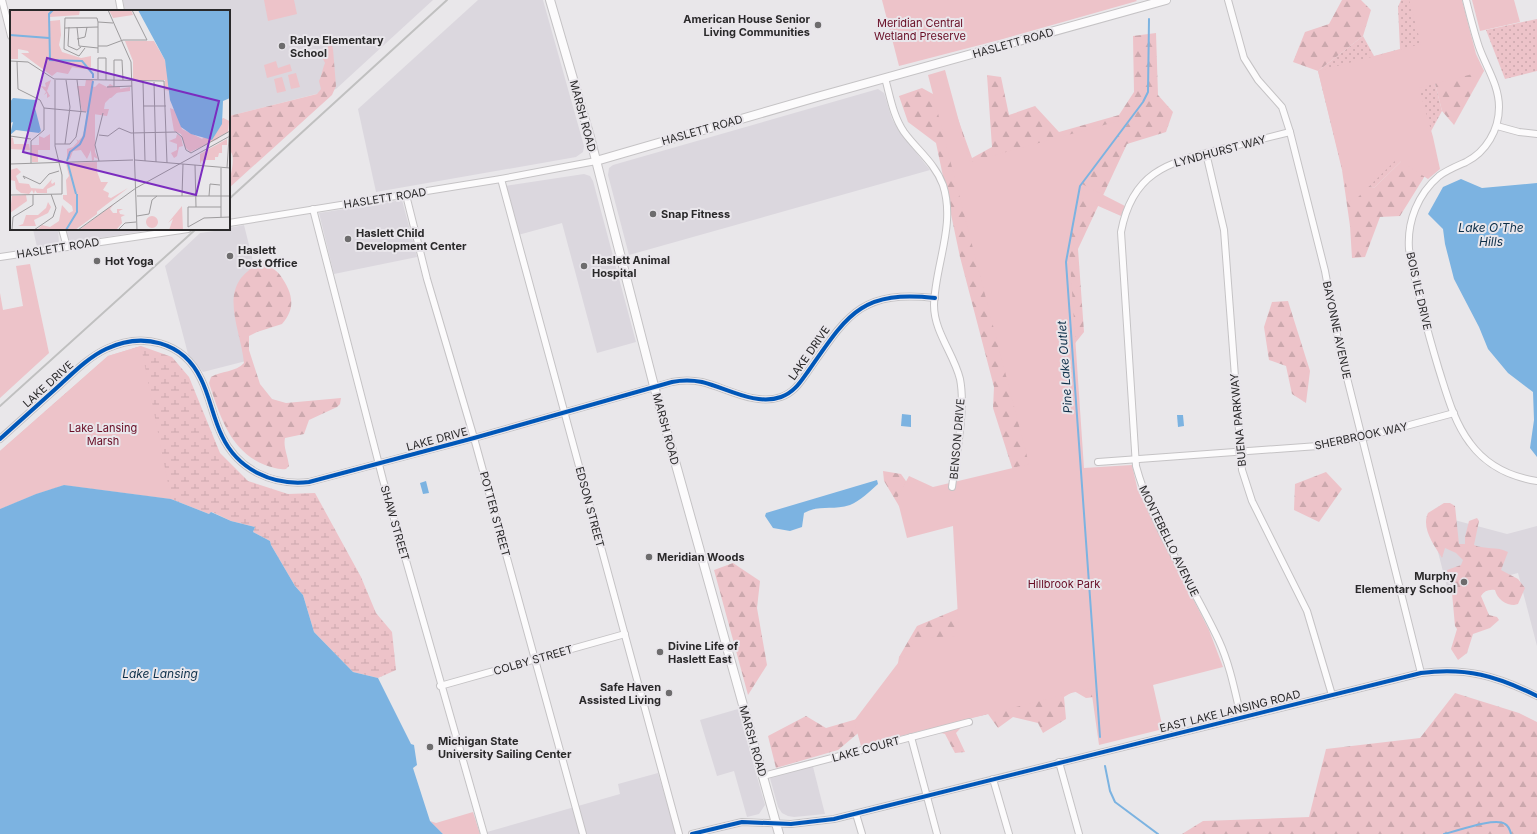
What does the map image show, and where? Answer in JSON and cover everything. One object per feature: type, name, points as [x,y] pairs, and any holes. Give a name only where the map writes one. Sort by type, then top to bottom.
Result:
[{"type":"main road","name":"MARSH ROAD","points":[[550,0],[596,161],[654,386],[779,834]]},
{"type":"main road","name":"HASLETT ROAD","points":[[596,161],[885,78],[1166,0]]},
{"type":"street","points":[[2,0],[10,32]]},
{"type":"street","points":[[119,0],[121,10]]},
{"type":"street","name":"BAYONNE AVENUE","points":[[1228,0],[1244,58],[1258,80],[1282,107],[1290,132],[1325,270],[1340,346],[1362,437],[1421,673]]},
{"type":"street","name":"BOIS ILE DRIVE","points":[[1466,0],[1480,48],[1497,88],[1499,110],[1497,126],[1489,141],[1474,157],[1440,175],[1429,186],[1420,199],[1409,225],[1408,249],[1414,280],[1428,333],[1454,413],[1462,431],[1470,444],[1484,459],[1506,472],[1537,481]]},
{"type":"street","name":"BENSON DRIVE","points":[[885,78],[897,120],[910,140],[934,166],[945,194],[947,204],[947,225],[934,310],[937,323],[956,366],[961,388],[962,403],[952,487]]},
{"type":"street","points":[[1497,126],[1519,132],[1537,134]]},
{"type":"street","name":"LYNDHURST WAY","points":[[1125,214],[1135,194],[1152,175],[1173,162],[1290,132]]},
{"type":"street","name":"BUENA PARKWAY","points":[[1206,153],[1224,230],[1242,470],[1252,500],[1307,611],[1332,695]]},
{"type":"street","name":"HASLETT ROAD","points":[[230,222],[501,180],[596,161]]},
{"type":"street","name":"EDSON STREET","points":[[501,180],[679,834]]},
{"type":"street","name":"POTTER STREET","points":[[406,194],[435,309],[474,438],[583,834]]},
{"type":"street","name":"SHAW STREET","points":[[312,209],[378,464],[440,686],[484,834]]},
{"type":"street","name":"MONTEBELLO AVENUE","points":[[1125,214],[1121,242],[1135,459],[1141,484],[1148,501],[1220,642],[1241,717]]},
{"type":"street","points":[[62,230],[67,247]]},
{"type":"street","name":"HASLETT ROAD","points":[[0,257],[175,230]]},
{"type":"street","name":"LAKE DRIVE","points":[[0,439],[72,374],[105,350],[125,342],[148,340],[170,347],[190,362],[202,380],[218,427],[226,443],[237,458],[259,474],[283,482],[301,483],[378,464],[654,386],[679,381],[695,381],[761,400],[780,398],[794,390],[835,332],[847,319],[862,308],[893,296],[909,295],[935,298]]},
{"type":"street","name":"SHERBROOK WAY","points":[[1098,462],[1318,446],[1362,437],[1454,413]]},
{"type":"street","name":"COLBY STREET","points":[[440,686],[625,634]]},
{"type":"street","name":"EAST LAKE LANSING ROAD","points":[[692,834],[742,822],[814,822],[856,814],[993,778],[1421,673],[1447,671],[1474,673],[1498,678],[1537,696]]},
{"type":"street","name":"LAKE COURT","points":[[762,776],[969,722]]},
{"type":"street","points":[[911,737],[937,834]]},
{"type":"street","points":[[1059,762],[1079,834]]},
{"type":"street","points":[[993,778],[1009,834]]},
{"type":"street","points":[[856,814],[862,834]]},
{"type":"shaded area","name":"Ralya Elementary School","points":[[123,0],[433,0],[336,89],[230,116],[230,10],[125,10]]},
{"type":"shaded area","points":[[478,0],[543,0],[584,146],[583,152],[576,157],[376,192],[358,109]]},
{"type":"shaded area","points":[[878,89],[884,93],[892,119],[899,131],[930,170],[629,255],[608,175],[609,168],[613,165]]},
{"type":"shaded area","points":[[584,174],[590,176],[593,181],[636,342],[597,353],[562,223],[518,235],[505,186]]},
{"type":"shaded area","points":[[402,200],[417,257],[334,274],[319,213]]},
{"type":"shaded area","points":[[244,225],[269,325],[239,332],[246,361],[203,372],[188,354],[165,266],[200,233],[230,230],[230,228]]},
{"type":"shaded area","points":[[33,230],[58,230],[59,242],[37,247]]},
{"type":"shaded area","points":[[65,230],[151,230],[73,242],[68,239]]},
{"type":"shaded area","name":"Murphy Elementary School","points":[[1428,513],[1507,534],[1537,526],[1537,646],[1518,573],[1448,591]]},
{"type":"shaded area","points":[[738,709],[765,805],[759,814],[747,817],[734,771],[717,776],[700,720]]},
{"type":"shaded area","points":[[811,759],[825,814],[794,817],[788,816],[782,813],[778,807],[768,771]]},
{"type":"shaded area","points":[[658,773],[676,834],[480,834],[620,794],[618,784]]},
{"type":"green space","points":[[264,0],[294,0],[297,14],[268,21]]},
{"type":"green space","name":"Meridian Central Wetland Preserve","points":[[882,0],[1137,1],[1003,39],[899,66]]},
{"type":"green space","points":[[1342,0],[1361,0],[1371,10],[1363,36],[1318,71],[1293,62],[1305,32],[1329,24]]},
{"type":"green space","points":[[1401,0],[1414,0],[1442,111],[1430,133],[1374,188],[1342,170],[1318,71],[1363,36],[1374,56],[1400,49],[1398,7]]},
{"type":"green space","points":[[1409,0],[1462,0],[1476,54],[1484,71],[1419,88],[1433,137],[1440,169],[1428,179],[1397,159],[1351,204],[1318,71],[1421,44]]},
{"type":"green space","points":[[1414,0],[1446,11],[1484,71],[1454,125],[1442,111]]},
{"type":"green space","points":[[1472,0],[1514,0],[1520,22],[1480,31]]},
{"type":"green space","points":[[1537,19],[1537,71],[1505,79],[1486,30]]},
{"type":"green space","name":"Hillbrook Park","points":[[1156,33],[1158,95],[1173,112],[1166,132],[1127,144],[1078,249],[1084,332],[1064,357],[1106,696],[1086,698],[1074,691],[1064,697],[1066,719],[1043,733],[1038,723],[1013,717],[998,728],[988,714],[970,718],[956,733],[965,752],[955,753],[945,734],[913,726],[863,729],[838,750],[776,768],[768,736],[806,716],[826,728],[857,719],[894,687],[899,657],[917,626],[960,608],[1016,480],[993,408],[994,387],[960,257],[936,143],[908,122],[899,96],[922,88],[953,105],[972,158],[992,147],[987,75],[1001,77],[1009,115],[1035,106],[1059,132],[1119,115],[1134,92],[1133,36]]},
{"type":"green space","points":[[329,45],[332,46],[336,86],[332,95],[230,187],[233,160],[230,152],[230,116],[317,94],[321,89],[319,81],[325,63],[322,57]]},
{"type":"green space","points":[[276,61],[278,68],[290,64],[292,71],[267,78],[264,65]]},
{"type":"green space","name":"Hillbrook Park","points":[[945,70],[970,162],[1133,117],[1082,184],[1125,206],[1121,216],[1080,198],[1069,247],[1084,468],[1132,465],[1137,487],[1145,505],[1209,630],[1223,667],[1153,685],[1163,729],[1099,745],[1091,688],[861,746],[854,721],[917,638],[959,636],[953,526],[907,538],[897,498],[909,476],[933,487],[1029,464],[928,75]]},
{"type":"green space","points":[[296,73],[300,87],[291,89],[288,75]]},
{"type":"green space","points":[[282,77],[286,91],[277,93],[274,79]]},
{"type":"green space","points":[[1430,133],[1436,158],[1400,216],[1380,217],[1365,257],[1352,258],[1350,226],[1342,170],[1374,188]]},
{"type":"green space","points":[[263,262],[277,271],[284,281],[290,293],[291,306],[287,318],[282,324],[249,336],[249,350],[260,384],[272,399],[286,403],[341,398],[340,404],[337,407],[309,420],[304,434],[285,438],[285,448],[289,466],[286,469],[278,469],[265,465],[253,459],[243,451],[235,442],[222,420],[209,383],[211,377],[233,370],[244,363],[235,320],[234,293],[239,282],[248,271]]},
{"type":"green space","points":[[30,264],[49,353],[0,398],[0,293],[3,310],[23,306],[16,266]]},
{"type":"green space","points":[[1288,301],[1310,371],[1306,403],[1292,394],[1286,366],[1269,360],[1264,327],[1272,302]]},
{"type":"green space","points":[[141,346],[172,357],[189,377],[220,453],[248,481],[288,494],[315,493],[361,577],[376,613],[392,632],[396,670],[378,678],[353,672],[314,632],[303,595],[295,586],[270,541],[253,532],[255,527],[231,521],[212,512],[209,514],[171,499],[64,485],[36,494],[0,509],[0,451],[108,356]]},
{"type":"green space","name":"Lake Lansing Marsh","points":[[141,346],[171,499],[64,485],[36,494],[0,509],[0,451],[108,356]]},
{"type":"green space","points":[[883,471],[901,474],[918,498],[911,526],[884,481]]},
{"type":"green space","points":[[1326,472],[1342,489],[1319,522],[1294,510],[1295,484]]},
{"type":"green space","points":[[1444,503],[1450,503],[1455,506],[1459,544],[1465,544],[1469,521],[1477,518],[1479,521],[1474,545],[1500,549],[1508,552],[1501,570],[1518,579],[1525,588],[1518,604],[1514,605],[1502,601],[1495,590],[1487,591],[1482,594],[1481,596],[1489,615],[1497,617],[1499,620],[1490,628],[1473,634],[1467,653],[1458,660],[1451,649],[1457,629],[1455,626],[1451,582],[1447,570],[1461,565],[1463,560],[1456,553],[1445,548],[1442,558],[1429,536],[1426,525],[1428,513]]},
{"type":"green space","points":[[733,563],[760,581],[757,608],[767,665],[748,695],[714,570]]},
{"type":"green space","points":[[1455,693],[1519,713],[1537,722],[1537,834],[1182,834],[1203,821],[1309,817],[1326,749],[1420,738]]},
{"type":"green space","points":[[473,812],[480,834],[443,834],[430,821],[436,823]]},
{"type":"water","name":"Lake O'The Hills","points":[[1461,179],[1482,188],[1537,183],[1537,457],[1530,448],[1534,420],[1533,392],[1508,373],[1488,349],[1479,327],[1454,279],[1445,244],[1443,229],[1428,214],[1443,187]]},
{"type":"water","points":[[902,414],[911,415],[911,427],[901,426]]},
{"type":"water","points":[[1177,415],[1183,415],[1184,426],[1178,427]]},
{"type":"water","points":[[877,480],[878,484],[850,505],[837,508],[815,509],[804,513],[802,527],[790,531],[773,528],[765,516],[766,513]]},
{"type":"water","points":[[426,481],[429,493],[423,494],[420,483]]},
{"type":"water","name":"Lake Lansing","points":[[64,485],[171,499],[209,514],[211,512],[231,521],[255,527],[253,532],[270,541],[295,586],[303,595],[314,632],[353,672],[378,678],[411,744],[414,745],[417,765],[413,768],[430,821],[443,834],[0,834],[0,509],[36,494]]},
{"type":"waterway","name":"Pine Lake Outlet","points":[[1100,737],[1066,262],[1080,186],[1143,102],[1148,92],[1149,19]]},
{"type":"waterway","name":"Pine Lake Outlet","points":[[1105,766],[1110,791],[1115,802],[1158,834]]},
{"type":"waterway","name":"Pine Lake Outlet","points":[[1444,834],[1493,822],[1500,822],[1506,825],[1511,834]]},
{"type":"railway","points":[[230,198],[447,0]]},
{"type":"railway","points":[[0,406],[195,230]]},
{"type":"cycle path","points":[[0,439],[88,360],[106,349],[120,344],[134,341],[147,341],[160,343],[173,348],[184,356],[193,366],[207,393],[222,436],[237,458],[247,467],[270,478],[282,481],[296,483],[309,482],[474,438],[672,382],[687,380],[702,382],[751,398],[771,399],[781,397],[797,386],[846,320],[859,310],[873,302],[890,298],[910,296],[935,298]]},
{"type":"cycle path","points":[[692,834],[742,822],[791,824],[834,819],[1421,673],[1437,671],[1467,672],[1495,678],[1537,696]]},
{"type":"place","name":"American House Senior Living Communities","points":[[818,25]]},
{"type":"place","name":"Ralya Elementary School","points":[[282,46]]},
{"type":"place","name":"Snap Fitness","points":[[653,214]]},
{"type":"place","name":"Haslett Child Development Center","points":[[348,239]]},
{"type":"place","name":"Haslett Post Office","points":[[230,256]]},
{"type":"place","name":"Hot Yoga","points":[[97,261]]},
{"type":"place","name":"Haslett Animal Hospital","points":[[584,266]]},
{"type":"place","name":"Meridian Woods","points":[[649,557]]},
{"type":"place","name":"Murphy Elementary School","points":[[1464,582]]},
{"type":"place","name":"Divine Life of Haslett East","points":[[660,652]]},
{"type":"place","name":"Safe Haven Assisted Living","points":[[669,693]]},
{"type":"place","name":"Michigan State University Sailing Center","points":[[430,747]]}]
